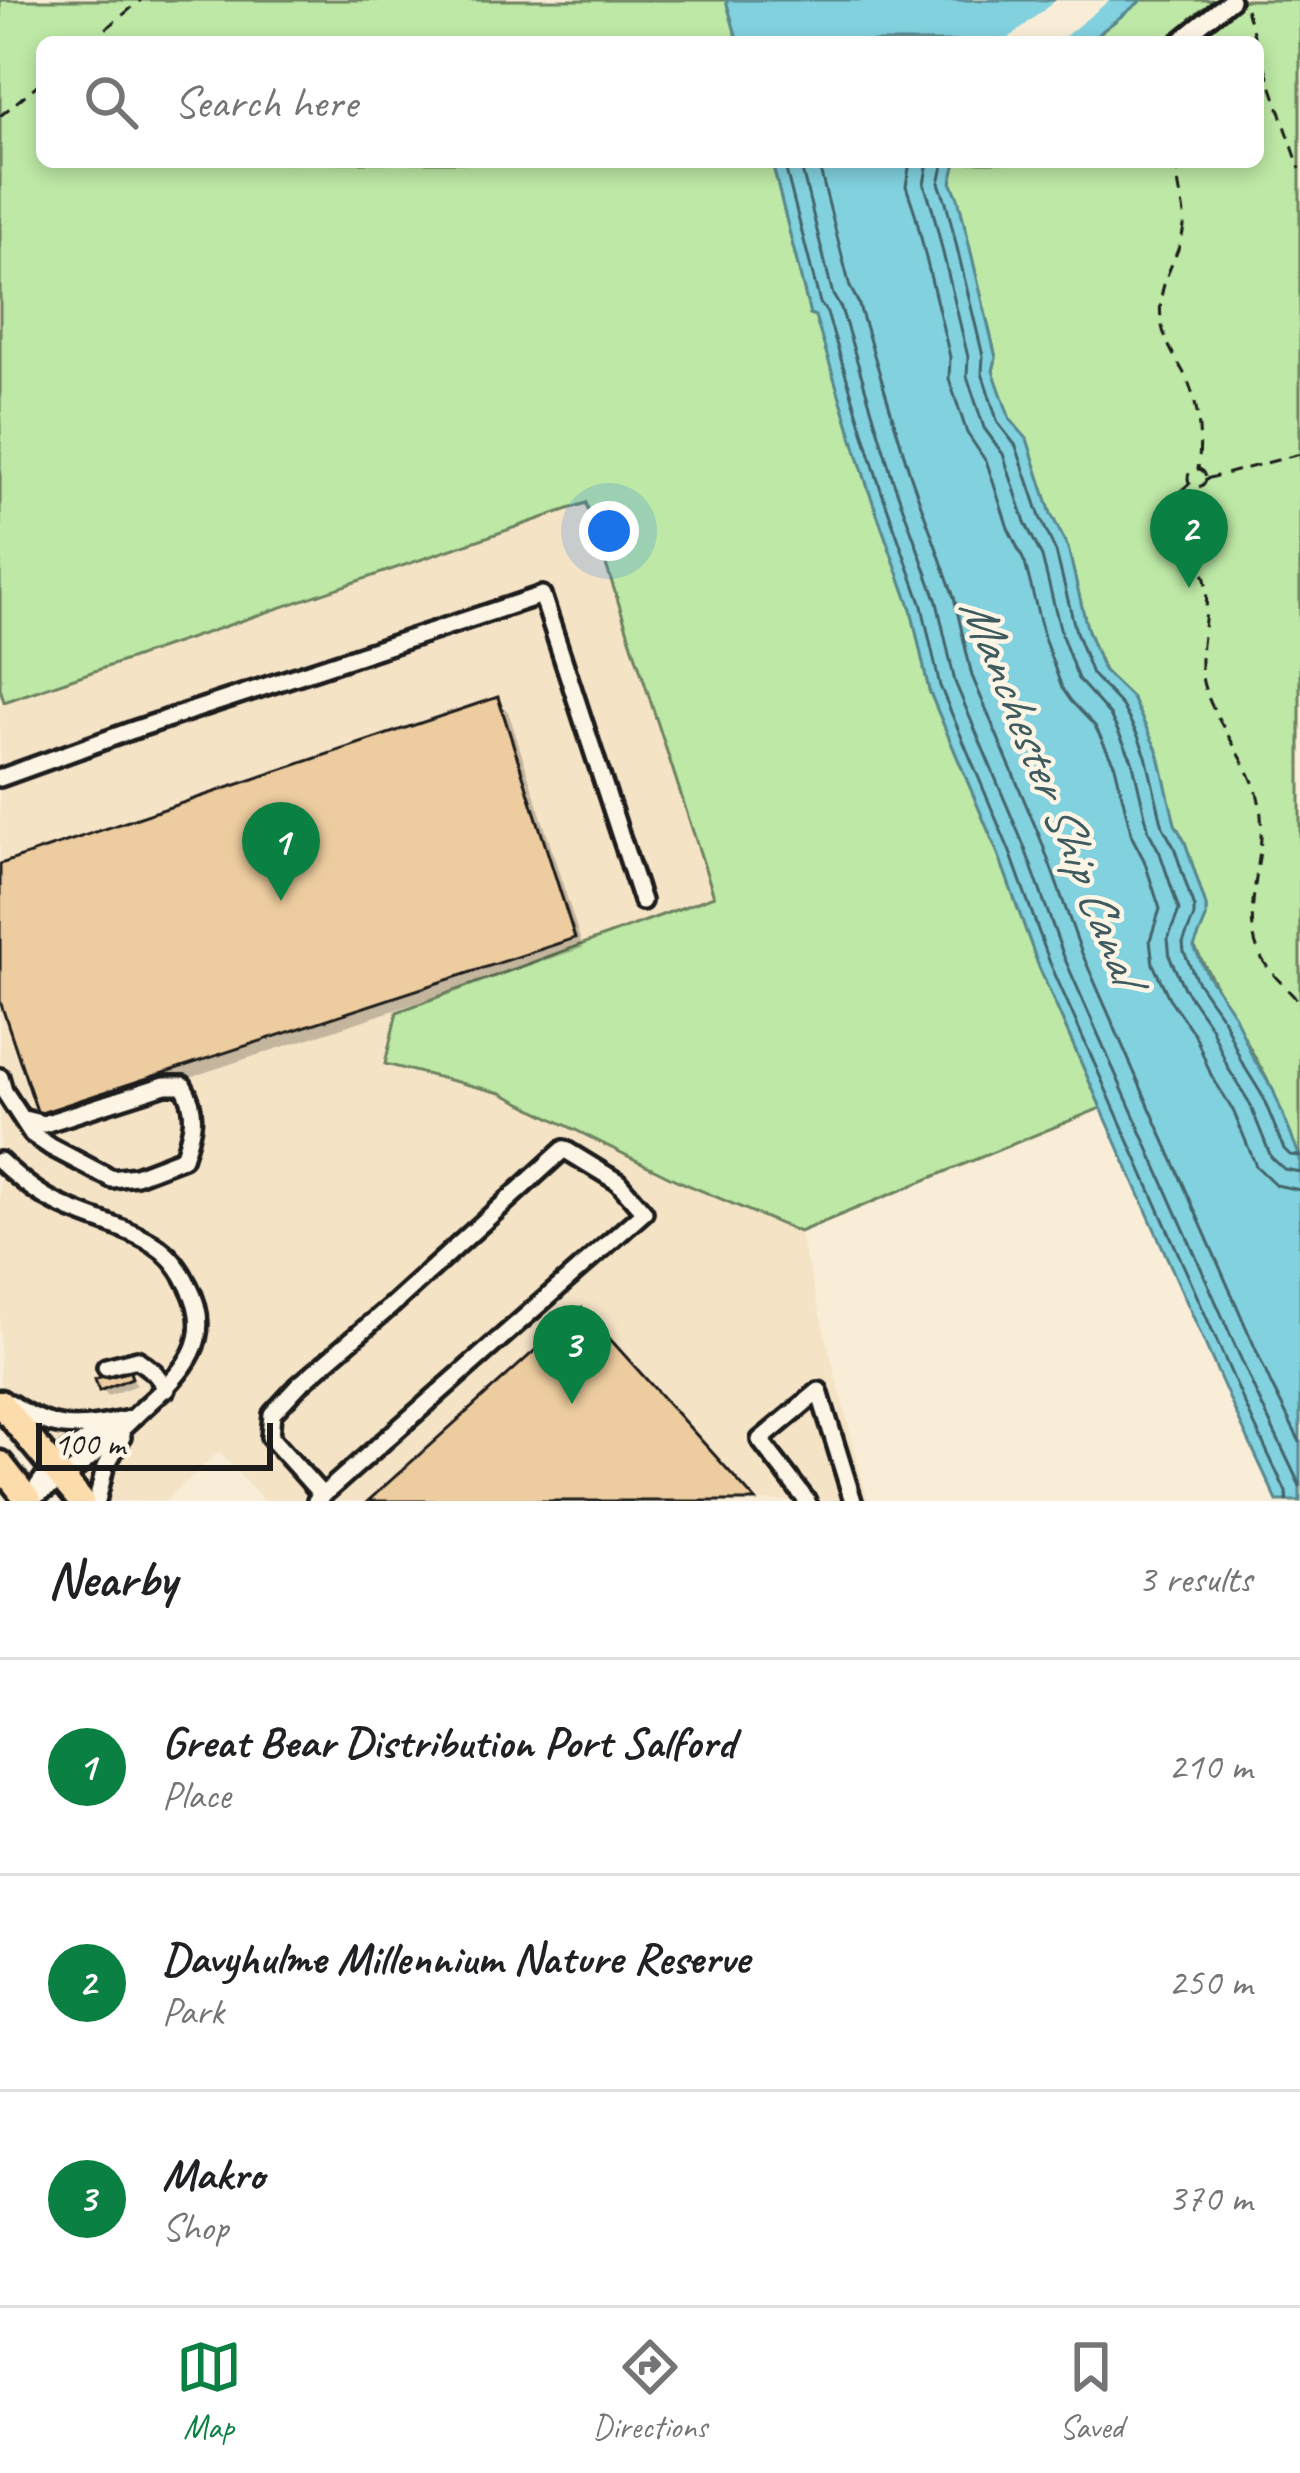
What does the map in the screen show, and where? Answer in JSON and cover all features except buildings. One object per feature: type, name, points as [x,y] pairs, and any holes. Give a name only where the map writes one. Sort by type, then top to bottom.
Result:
[{"type":"highway","points":[[0,1400],[65,1482]]},
{"type":"highway","points":[[0,1465],[28,1501]]},
{"type":"lane","points":[[1187,36],[1232,0]]},
{"type":"lane","points":[[0,778],[542,595],[642,901]]},
{"type":"lane","points":[[0,1078],[32,1134],[112,1179],[136,1176],[183,1158],[193,1102],[183,1085],[165,1085],[44,1124],[24,1119]]},
{"type":"lane","points":[[564,1149],[618,1182],[644,1212],[319,1498],[270,1437],[272,1414],[283,1402],[564,1149]]},
{"type":"lane","points":[[0,1162],[57,1204],[153,1244],[175,1262],[191,1289],[200,1323],[190,1357],[166,1389],[132,1418],[76,1444],[65,1482],[28,1501]]},
{"type":"lane","points":[[106,1366],[136,1359],[166,1389]]},
{"type":"lane","points":[[807,1501],[760,1440],[819,1391],[853,1501]]},
{"type":"lane","points":[[0,1400],[62,1428],[91,1428],[132,1418]]},
{"type":"lane","points":[[97,1501],[105,1467],[132,1418]]},
{"type":"path","points":[[97,36],[141,0]]},
{"type":"path","points":[[1243,1],[1254,36]]},
{"type":"path","points":[[1264,65],[1300,169]]},
{"type":"path","points":[[0,116],[36,86]]},
{"type":"path","points":[[1264,107],[1276,102]]},
{"type":"path","points":[[1178,168],[1183,233],[1163,283],[1162,325],[1192,393],[1201,446],[1198,469]]},
{"type":"path","points":[[1206,479],[1300,454]]},
{"type":"path","points":[[1198,469],[1206,479],[1196,487],[1188,476],[1198,469]]},
{"type":"path","points":[[1190,483],[1180,491],[1172,514],[1204,578],[1203,682],[1255,785],[1262,809],[1255,885],[1257,949],[1300,1003]]},
{"type":"shaded area","points":[[586,503],[715,897],[398,1012],[385,1063],[501,1093],[676,1180],[799,1232],[868,1501],[264,1501],[219,1452],[165,1501],[104,1501],[0,1382],[0,704]]},
{"type":"green space","points":[[0,0],[726,0],[736,36],[36,36],[36,168],[774,168],[810,314],[815,315],[911,609],[929,690],[999,856],[1039,967],[1101,1108],[799,1232],[676,1180],[501,1093],[385,1064],[397,1012],[714,896],[586,503],[4,702],[0,688]]},
{"type":"green space","points":[[1142,0],[1300,0],[1300,1164],[1273,1090],[1194,946],[1206,906],[1132,698],[1104,671],[1087,628],[1068,548],[1051,514],[1027,439],[1010,420],[993,371],[996,358],[951,182],[954,168],[1264,168],[1264,36],[1096,36]]},
{"type":"water","points":[[726,0],[1142,0],[1096,36],[736,36]]},
{"type":"water","name":"Manchester Ship Canal","points":[[774,168],[954,168],[951,182],[996,358],[993,371],[1010,419],[1027,439],[1051,514],[1068,548],[1087,628],[1103,670],[1132,698],[1158,752],[1175,824],[1206,906],[1194,947],[1273,1090],[1300,1157],[1300,1501],[1277,1501],[1039,967],[999,856],[929,690],[911,609],[815,316],[810,314]]},
{"type":"pier","points":[[1056,0],[1110,0],[1065,36],[1011,36]]},
{"type":"place","name":"Davyhulme Millennium Nature Reserve","points":[[1189,588]]},
{"type":"place","name":"Great Bear Distribution Port Salford","points":[[281,901]]},
{"type":"place","name":"Makro","points":[[572,1404]]}]
